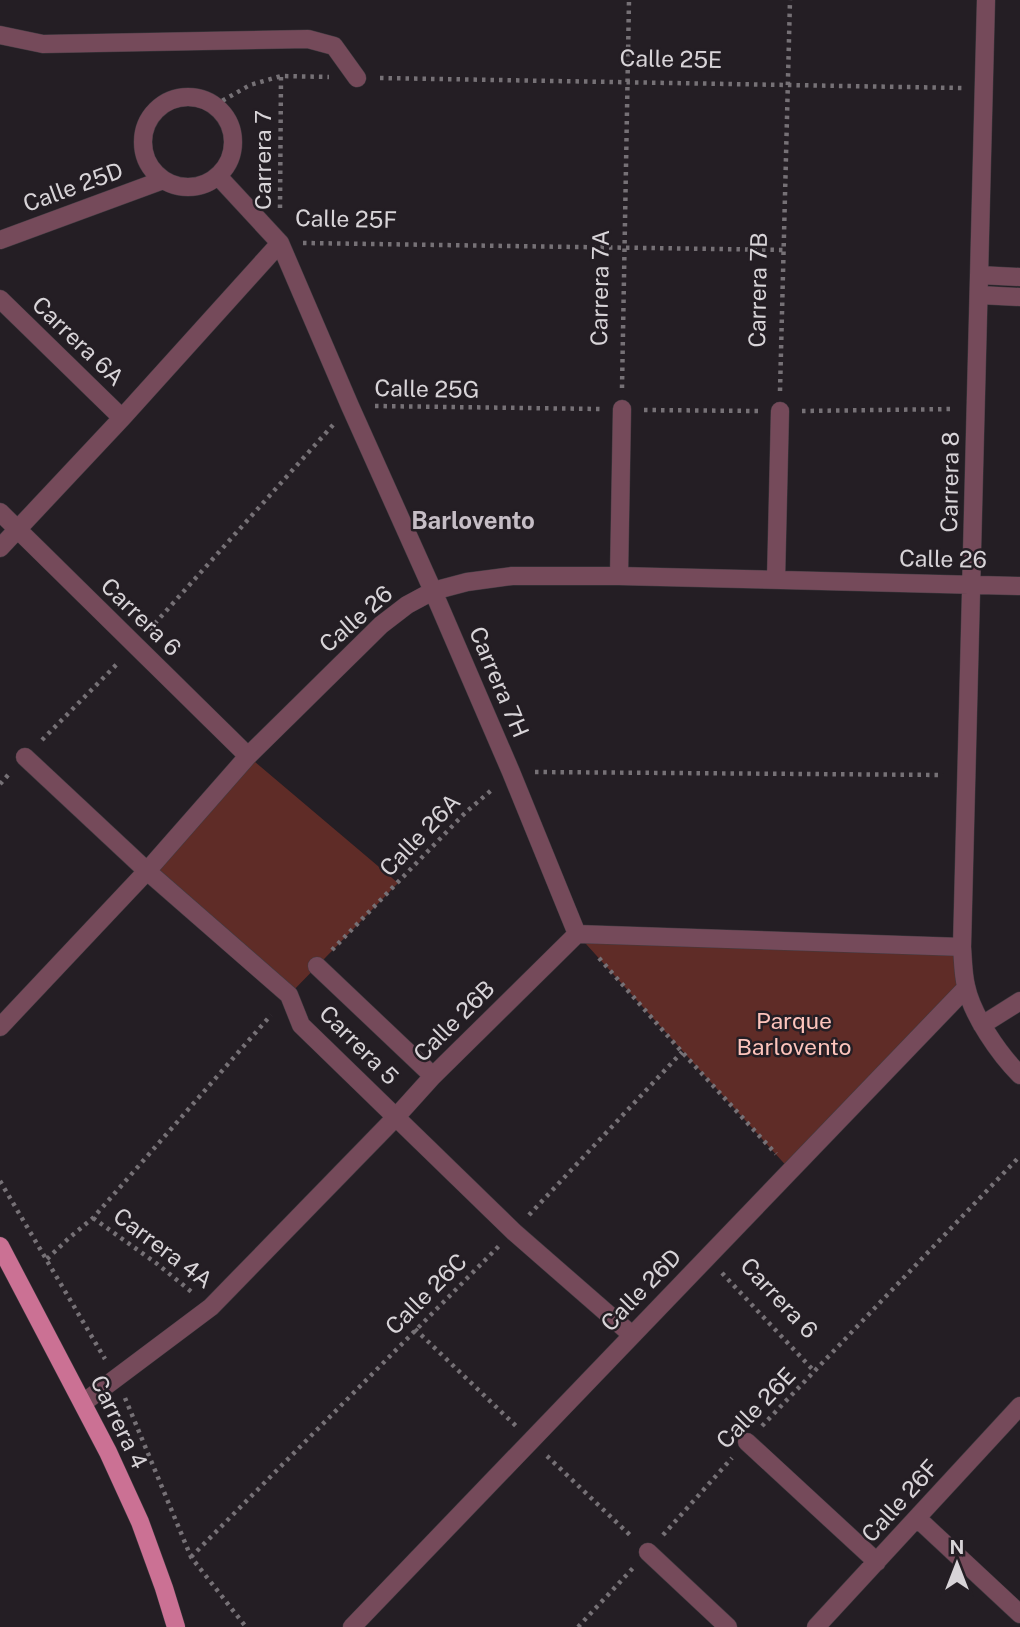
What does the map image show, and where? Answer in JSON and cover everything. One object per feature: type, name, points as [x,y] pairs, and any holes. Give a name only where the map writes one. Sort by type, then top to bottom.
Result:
[{"type":"main road","name":"Carrera 4","points":[[0,1246],[108,1452],[139,1522],[176,1627]]},
{"type":"street","name":"Carrera 8","points":[[986,0],[962,947],[966,988],[982,1025],[1020,1075]]},
{"type":"street","points":[[0,35],[43,44],[308,39],[334,46],[357,78]]},
{"type":"street","points":[[188,97],[203,99],[215,105],[226,116],[234,142],[227,166],[218,176],[207,183],[192,187],[177,186],[163,180],[152,170],[142,143],[144,129],[151,115],[161,105],[188,97]]},
{"type":"street","name":"Carrera 7H","points":[[218,176],[280,243],[511,772],[577,934]]},
{"type":"street","name":"Calle 25D","points":[[0,240],[163,180]]},
{"type":"street","name":"Calle 25F","points":[[0,548],[280,243]]},
{"type":"street","points":[[979,275],[1020,277]]},
{"type":"street","points":[[979,295],[1020,297]]},
{"type":"street","name":"Carrera 6A","points":[[0,299],[122,418]]},
{"type":"street","points":[[619,576],[622,410]]},
{"type":"street","points":[[776,580],[780,411]]},
{"type":"street","name":"Carrera 6","points":[[0,512],[248,756]]},
{"type":"street","name":"Calle 26","points":[[0,1027],[147,871],[248,756],[381,625],[407,605],[433,591],[467,582],[512,576],[619,576],[1020,586]]},
{"type":"street","name":"Carrera 5","points":[[25,757],[147,871],[289,995],[301,1025],[514,1232],[632,1335]]},
{"type":"street","points":[[577,934],[962,947]]},
{"type":"street","name":"Calle 26B","points":[[83,1404],[211,1307],[433,1076],[577,934]]},
{"type":"street","points":[[317,966],[433,1076]]},
{"type":"street","name":"Calle 26D","points":[[352,1627],[966,988]]},
{"type":"street","points":[[982,1025],[1020,1001]]},
{"type":"street","name":"Calle 26F","points":[[816,1627],[1020,1406]]},
{"type":"street","points":[[747,1442],[877,1562]]},
{"type":"street","points":[[917,1518],[1020,1614]]},
{"type":"street","points":[[648,1552],[729,1627]]},
{"type":"path","name":"Carrera 7A","points":[[622,410],[629,0]]},
{"type":"path","name":"Carrera 7B","points":[[780,411],[790,0]]},
{"type":"path","name":"Calle 25E","points":[[215,105],[250,85],[281,76],[984,88]]},
{"type":"path","name":"Carrera 7","points":[[280,243],[281,76]]},
{"type":"path","name":"Calle 25F","points":[[280,243],[784,250]]},
{"type":"path","name":"Calle 25G","points":[[0,784],[136,645],[350,406],[780,411],[976,409]]},
{"type":"path","points":[[511,772],[967,775]]},
{"type":"path","name":"Calle 26A","points":[[317,966],[466,812],[511,772]]},
{"type":"path","points":[[577,934],[791,1171]]},
{"type":"path","points":[[47,1259],[93,1218],[289,995]]},
{"type":"path","name":"Calle 26C","points":[[191,1558],[405,1339],[514,1232],[682,1052]]},
{"type":"path","name":"Calle 26E","points":[[578,1627],[747,1442],[1020,1156]]},
{"type":"path","name":"Carrera 4A","points":[[93,1218],[211,1307]]},
{"type":"path","name":"Carrera 6","points":[[707,1257],[815,1372]]},
{"type":"green space","points":[[248,756],[398,883],[289,995],[147,871]]},
{"type":"green space","name":"Parque Barlovento","points":[[577,934],[962,947],[966,988],[791,1171]]},
{"type":"district","name":"Barlovento","points":[[473,521]]}]
